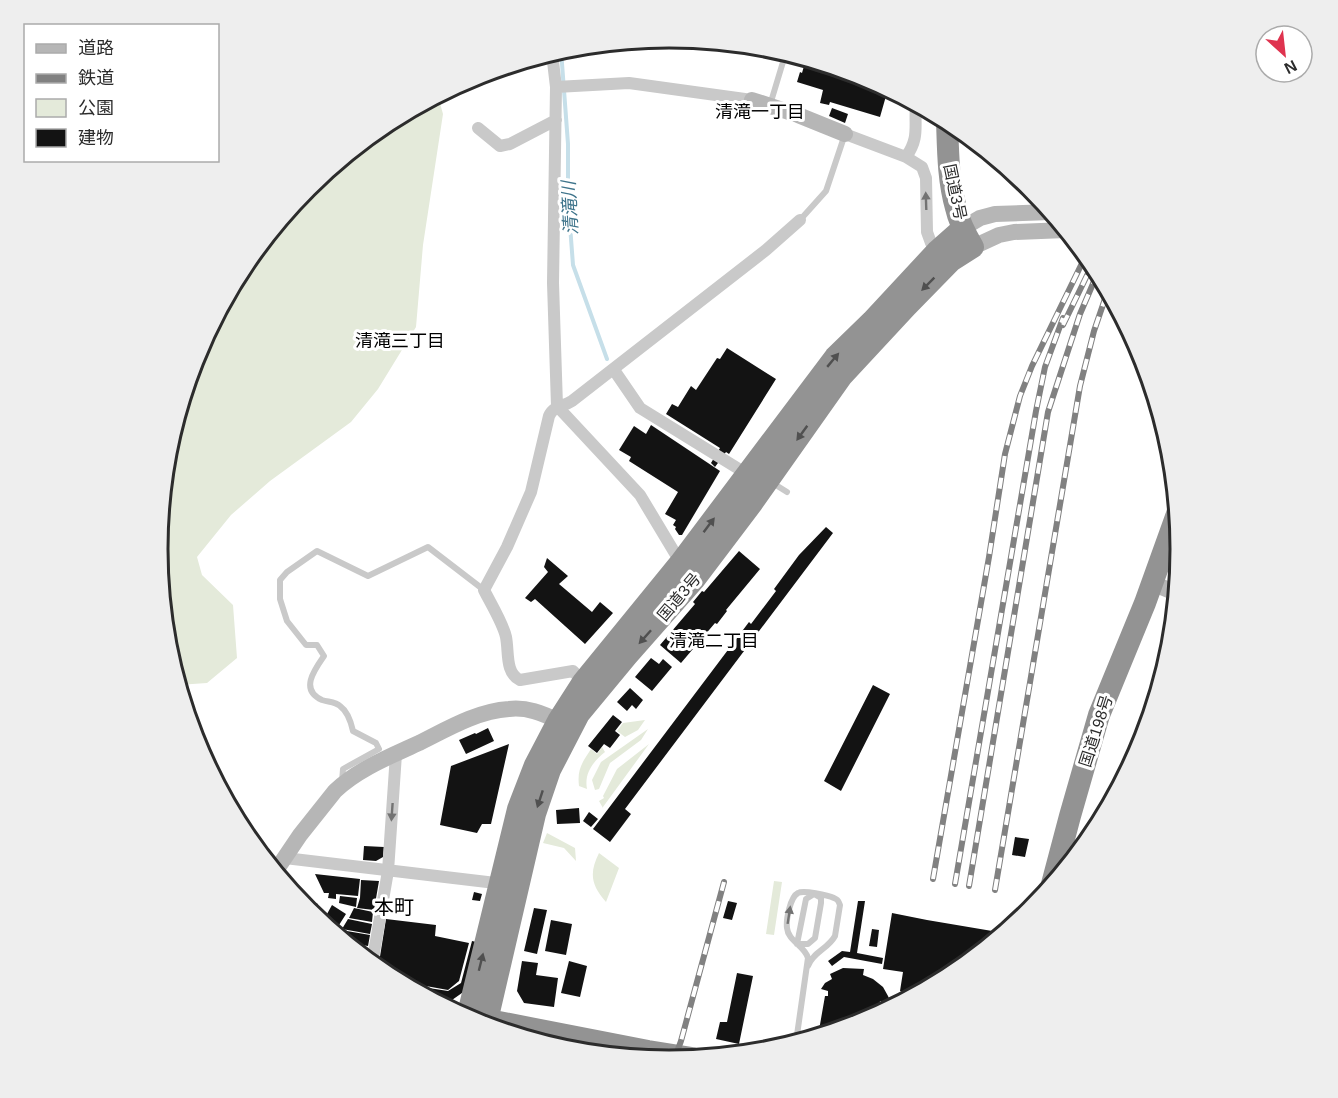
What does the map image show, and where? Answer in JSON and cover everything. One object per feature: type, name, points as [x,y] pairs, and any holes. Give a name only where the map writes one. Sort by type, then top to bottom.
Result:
[{"type":"highway","name":"国道3号","points":[[947,132],[948,168],[956,208],[968,237]]},
{"type":"highway","name":"国道3号","points":[[509,885],[550,770],[579,714],[727,538],[758,477],[835,357],[937,251],[968,237]]},
{"type":"highway","name":"国道3号","points":[[479,1013],[509,885],[518,809],[535,765],[558,721],[583,682],[680,563],[758,477],[842,376],[951,261],[968,237]]},
{"type":"highway","name":"国道198号","points":[[1058,864],[1099,715],[1170,535]]},
{"type":"highway","points":[[537,1032],[598,1045]]},
{"type":"street","points":[[553,62],[556,87],[553,283],[557,406],[640,495],[680,563],[694,580]]},
{"type":"street","points":[[556,87],[629,83],[752,100],[798,115],[906,157],[918,164],[926,178],[927,232],[937,251]]},
{"type":"street","points":[[906,157],[913,148],[916,135],[915,112]]},
{"type":"street","points":[[478,128],[500,146],[510,144],[556,120]]},
{"type":"street","points":[[968,237],[980,219],[995,214],[1040,212]]},
{"type":"street","points":[[583,682],[573,671],[520,680],[515,677],[511,670],[506,636],[484,590],[507,547],[531,492],[549,416],[557,406],[567,405],[614,370],[766,250],[800,220]]},
{"type":"street","points":[[968,237],[1055,230]]},
{"type":"street","points":[[614,370],[640,408],[758,477]]},
{"type":"street","points":[[1152,583],[1168,590]]},
{"type":"street","points":[[280,864],[335,790],[373,765],[495,710],[512,708],[529,710],[558,721]]},
{"type":"street","points":[[374,953],[388,871],[396,754]]},
{"type":"street","points":[[281,865],[388,871],[509,885]]},
{"type":"lane","points":[[770,106],[783,62]]},
{"type":"lane","points":[[800,220],[826,191],[845,134]]},
{"type":"lane","points":[[758,477],[788,492]]},
{"type":"lane","points":[[342,784],[343,769],[380,749],[376,743],[353,731],[351,722],[340,705],[318,698],[313,691],[310,680],[313,670],[324,656],[317,645],[306,645],[287,621],[280,599],[280,580],[287,572],[317,551],[368,576],[428,547],[484,590]]},
{"type":"lane","points":[[797,1033],[808,966],[807,954],[788,932],[787,927],[791,900],[795,894],[801,892],[833,897],[838,901],[840,910],[833,940],[814,956],[808,966]]},
{"type":"lane","points":[[797,944],[808,944],[815,938],[821,898],[814,894]]},
{"type":"lane","points":[[797,944],[806,899],[814,894]]},
{"type":"green space","points":[[440,104],[443,114],[423,245],[416,327],[378,389],[351,422],[270,481],[231,515],[197,557],[202,575],[233,605],[237,658],[207,683],[187,684],[185,679],[172,614],[168,549],[172,484],[178,451],[185,419],[206,357],[235,298],[252,271],[292,219],[339,172],[364,152],[391,132]]},
{"type":"green space","points":[[645,720],[638,730],[625,737],[617,731],[623,723]]},
{"type":"green space","points":[[648,729],[641,740],[610,763],[599,789],[595,790],[592,780],[601,762]]},
{"type":"green space","points":[[649,744],[603,808],[599,801],[604,798],[617,769]]},
{"type":"green space","points":[[602,747],[605,752],[590,768],[586,783],[587,789],[579,786],[581,766],[585,758],[591,749],[597,754]]},
{"type":"green space","points":[[547,833],[575,848],[576,861],[564,848],[543,843]]},
{"type":"green space","points":[[599,853],[619,868],[606,902],[597,890],[593,879]]},
{"type":"green space","points":[[774,881],[782,882],[774,935],[766,934]]},
{"type":"building","points":[[804,67],[861,86],[886,97],[880,117],[830,102],[829,105],[820,103],[823,90],[797,82],[800,72],[802,73]]},
{"type":"building","points":[[832,108],[848,114],[845,123],[829,116]]},
{"type":"building","points":[[727,348],[776,379],[729,454],[726,452],[715,467],[711,463],[720,448],[666,414],[672,404],[678,407],[691,386],[696,390],[717,358],[720,359]]},
{"type":"building","points":[[651,425],[720,471],[682,535],[679,535],[673,525],[676,520],[665,514],[678,492],[629,461],[631,457],[619,450],[634,426],[646,434]]},
{"type":"building","points":[[826,527],[833,533],[625,809],[631,814],[610,842],[593,829],[749,622],[751,624],[776,591],[774,589],[799,555]]},
{"type":"building","points":[[739,551],[760,569],[717,624],[715,623],[681,663],[660,645],[695,604],[693,602],[702,591],[704,592]]},
{"type":"building","points":[[547,558],[568,576],[559,584],[592,612],[600,602],[613,613],[585,644],[535,599],[531,602],[525,598],[548,572],[544,567]]},
{"type":"building","points":[[651,658],[659,664],[663,659],[672,667],[652,691],[635,677]]},
{"type":"building","points":[[873,685],[890,694],[841,791],[824,781]]},
{"type":"building","points":[[630,688],[643,700],[636,709],[632,705],[627,711],[617,702]]},
{"type":"building","points":[[613,715],[622,722],[615,731],[620,735],[610,748],[604,744],[597,753],[588,746]]},
{"type":"building","points":[[488,728],[494,741],[466,754],[459,740]]},
{"type":"building","points":[[509,744],[491,824],[482,824],[477,833],[440,825],[451,766]]},
{"type":"building","points":[[579,808],[580,823],[557,824],[556,810]]},
{"type":"building","points":[[589,812],[598,819],[591,827],[583,821]]},
{"type":"building","points":[[1015,837],[1029,839],[1025,857],[1012,855]]},
{"type":"building","points":[[364,846],[384,847],[383,857],[376,861],[363,860]]},
{"type":"building","points":[[315,874],[360,879],[358,896],[336,894],[336,899],[328,898],[329,893],[324,893]]},
{"type":"building","points":[[361,880],[379,881],[374,910],[357,908]]},
{"type":"building","points":[[474,892],[482,894],[480,901],[472,900]]},
{"type":"building","points":[[340,896],[357,898],[356,907],[339,903]]},
{"type":"building","points":[[728,901],[737,903],[732,920],[723,918]]},
{"type":"building","points":[[858,901],[865,901],[857,953],[883,958],[882,964],[844,957],[832,966],[828,961],[842,951],[850,952]]},
{"type":"building","points":[[332,905],[346,914],[339,926],[327,914]]},
{"type":"building","points":[[354,908],[373,912],[372,922],[349,918]]},
{"type":"building","points":[[534,908],[547,910],[537,954],[524,951]]},
{"type":"building","points":[[892,913],[993,931],[947,966],[903,992],[900,991],[903,972],[883,969]]},
{"type":"building","points":[[348,919],[372,924],[370,934],[342,929]]},
{"type":"building","points":[[386,919],[436,925],[435,936],[469,943],[459,981],[448,990],[423,985],[380,958]]},
{"type":"building","points":[[551,920],[572,924],[566,955],[545,951]]},
{"type":"building","points":[[872,929],[879,930],[877,947],[869,946]]},
{"type":"building","points":[[345,931],[370,935],[368,946],[363,945]]},
{"type":"building","points":[[472,941],[481,943],[469,988],[452,1000],[427,988],[448,991],[461,983]]},
{"type":"building","points":[[522,961],[538,963],[536,975],[558,978],[554,1007],[524,1003],[517,991]]},
{"type":"building","points":[[569,961],[587,966],[580,997],[561,993]]},
{"type":"building","points":[[843,968],[864,969],[863,975],[883,987],[889,999],[880,1001],[880,1003],[861,1012],[820,1026],[825,996],[828,996],[828,991],[821,989],[832,979],[830,974]]},
{"type":"building","points":[[737,973],[753,976],[739,1044],[716,1039],[720,1022],[727,1022]]},
{"type":"waterway","name":"清滝川","points":[[562,60],[573,265],[607,359]]},
{"type":"railway","points":[[933,879],[1005,454],[1020,396],[1032,366],[1081,265]]},
{"type":"railway","points":[[1063,325],[1088,274]]},
{"type":"railway","points":[[969,886],[1048,412],[1080,314],[1093,283]]},
{"type":"railway","points":[[995,890],[1080,386],[1104,301]]},
{"type":"railway","points":[[955,884],[1036,411],[1045,367],[1063,318]]},
{"type":"railway","points":[[678,1050],[724,882]]},
{"type":"district","name":"清滝一丁目","points":[[760,112]]},
{"type":"district","name":"清滝三丁目","points":[[400,341]]},
{"type":"district","name":"清滝二丁目","points":[[714,641]]},
{"type":"district","name":"本町","points":[[394,907]]}]
